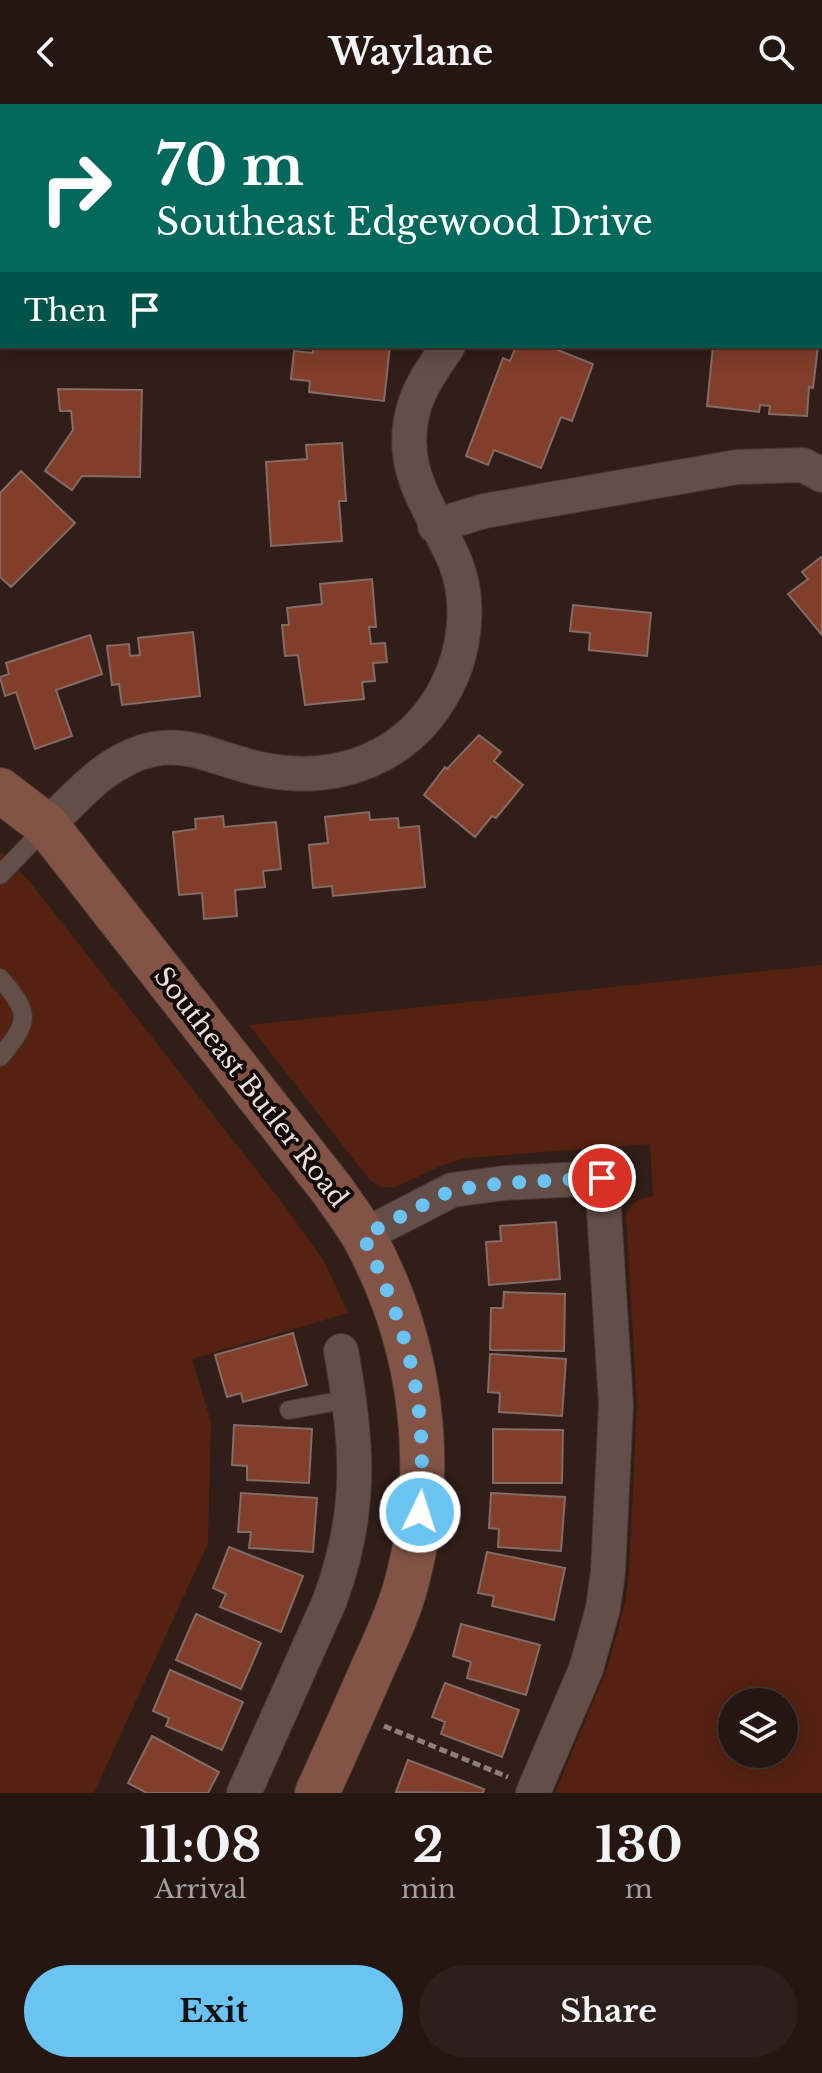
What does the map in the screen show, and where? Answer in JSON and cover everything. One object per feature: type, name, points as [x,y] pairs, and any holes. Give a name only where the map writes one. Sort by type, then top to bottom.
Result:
[{"type":"main road","name":"Southeast Butler Road","points":[[0,790],[47,826],[333,1191],[363,1236],[388,1289],[407,1343],[421,1418],[422,1481],[415,1548],[394,1620],[317,1793]]},
{"type":"street","points":[[47,826],[99,775],[127,758],[154,749],[181,748],[211,753],[258,769],[288,774],[316,774],[348,769],[380,757],[423,721],[445,690],[458,659],[463,632],[463,595],[456,565],[418,490],[412,463],[415,405],[447,348]]},
{"type":"street","points":[[435,526],[484,511],[737,467],[803,465],[822,475]]},
{"type":"street","points":[[363,1236],[452,1190],[504,1183],[602,1178],[616,1405],[608,1572],[603,1608],[586,1669],[534,1791]]},
{"type":"street","points":[[244,1793],[341,1570],[356,1480],[355,1440],[341,1351]]},
{"type":"lane","points":[[0,875],[47,826]]},
{"type":"lane","points":[[0,978],[18,999],[24,1018],[18,1035],[0,1057]]},
{"type":"lane","points":[[289,1410],[350,1399]]},
{"type":"path","points":[[353,1714],[534,1791]]},
{"type":"shaded area","points":[[0,851],[30,882],[287,1209],[324,1261],[348,1313],[192,1359],[211,1422],[208,1543],[94,1793],[0,1793]]},
{"type":"shaded area","points":[[822,965],[822,1793],[555,1793],[608,1666],[625,1604],[637,1406],[626,1215],[637,1201],[653,1196],[650,1144],[466,1158],[396,1187],[381,1187],[369,1179],[249,1025]]},
{"type":"building","points":[[313,348],[390,348],[384,401],[309,392],[310,381],[291,379],[294,351],[313,353]]},
{"type":"building","points":[[515,348],[553,348],[593,364],[572,421],[561,417],[541,468],[494,450],[488,465],[466,456],[503,358],[510,361]]},
{"type":"building","points":[[713,348],[818,348],[813,388],[809,387],[807,416],[769,414],[770,406],[760,405],[759,412],[707,406]]},
{"type":"building","points":[[58,389],[142,390],[140,477],[82,476],[72,490],[45,471],[73,430],[71,411],[60,411]]},
{"type":"building","points":[[342,443],[346,501],[339,501],[342,541],[271,546],[266,462],[307,459],[306,445]]},
{"type":"building","points":[[21,471],[75,523],[11,587],[0,577],[0,493]]},
{"type":"building","points":[[821,557],[822,635],[788,594],[808,579],[802,572]]},
{"type":"building","points":[[372,579],[376,627],[369,627],[371,644],[385,643],[387,662],[373,663],[375,681],[362,682],[364,699],[305,705],[298,655],[285,656],[282,625],[289,625],[287,608],[322,604],[320,584]]},
{"type":"building","points":[[573,605],[651,613],[647,656],[589,650],[590,633],[570,631]]},
{"type":"building","points":[[193,632],[200,696],[122,705],[119,684],[112,685],[107,646],[129,644],[130,656],[140,655],[138,638]]},
{"type":"building","points":[[90,635],[102,674],[56,690],[72,736],[35,749],[16,692],[5,696],[0,677],[9,674],[6,663]]},
{"type":"building","points":[[479,735],[501,752],[494,761],[523,785],[496,818],[492,816],[475,837],[424,795],[445,767],[447,769]]},
{"type":"building","points":[[369,812],[370,820],[398,818],[399,828],[419,826],[425,887],[333,896],[332,886],[313,888],[309,845],[328,843],[325,817]]},
{"type":"building","points":[[223,816],[224,827],[276,822],[281,869],[263,871],[265,887],[235,890],[237,916],[204,919],[202,893],[179,895],[173,832],[196,829],[195,819]]},
{"type":"building","points":[[556,1222],[560,1279],[489,1285],[486,1242],[501,1241],[500,1226]]},
{"type":"building","points":[[504,1292],[565,1294],[564,1351],[490,1350],[491,1308],[503,1308]]},
{"type":"building","points":[[293,1333],[307,1385],[243,1402],[241,1393],[227,1397],[215,1355]]},
{"type":"building","points":[[490,1354],[566,1359],[562,1416],[499,1412],[500,1393],[488,1392]]},
{"type":"building","points":[[234,1425],[312,1429],[309,1483],[247,1480],[247,1466],[232,1465]]},
{"type":"building","points":[[493,1429],[563,1430],[562,1483],[493,1483]]},
{"type":"building","points":[[241,1493],[317,1498],[313,1552],[249,1548],[251,1532],[238,1532]]},
{"type":"building","points":[[491,1493],[565,1497],[561,1551],[498,1547],[499,1529],[489,1528]]},
{"type":"building","points":[[229,1547],[303,1576],[281,1632],[220,1607],[226,1594],[213,1588]]},
{"type":"building","points":[[487,1552],[565,1568],[554,1620],[492,1606],[494,1596],[478,1593]]},
{"type":"building","points":[[196,1614],[261,1643],[241,1689],[176,1660]]},
{"type":"building","points":[[461,1624],[540,1645],[526,1695],[467,1678],[471,1662],[453,1656]]},
{"type":"building","points":[[170,1670],[243,1702],[222,1750],[166,1726],[169,1718],[153,1711]]},
{"type":"building","points":[[445,1683],[519,1710],[502,1757],[441,1734],[445,1722],[432,1717]]},
{"type":"building","points":[[152,1736],[219,1772],[208,1793],[147,1793],[128,1783]]},
{"type":"building","points":[[408,1760],[484,1789],[483,1793],[396,1792]]},
{"type":"route","points":[[420,1512],[423,1445],[413,1368],[404,1331],[363,1236],[452,1190],[504,1183],[602,1178]]}]
